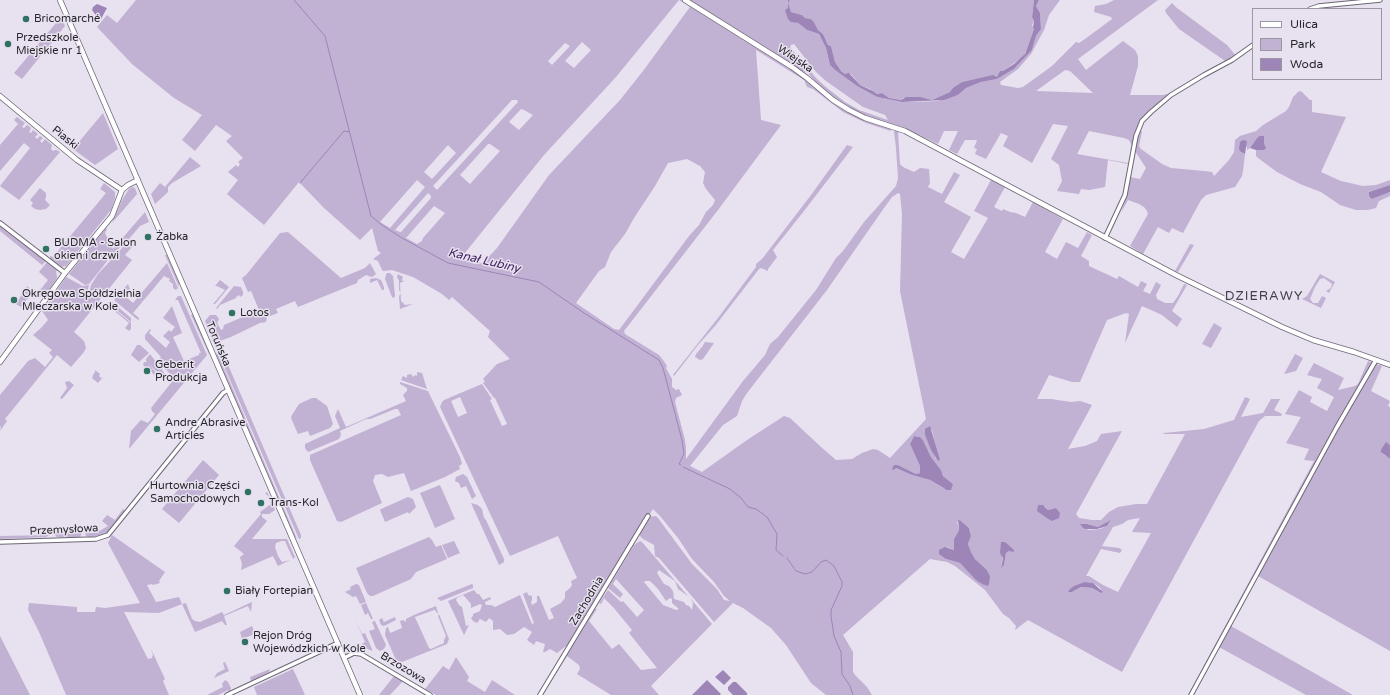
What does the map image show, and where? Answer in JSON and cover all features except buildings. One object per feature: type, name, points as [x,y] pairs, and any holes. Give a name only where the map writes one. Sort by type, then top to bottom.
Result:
[{"type":"street","name":"Toruńska","points":[[60,0],[360,695]]},
{"type":"street","name":"Wiejska","points":[[685,0],[792,67],[833,100],[849,110],[865,118],[897,128],[937,147],[1191,283],[1282,327],[1313,340],[1390,365]]},
{"type":"street","points":[[1315,8],[1380,0]]},
{"type":"street","points":[[1105,238],[1125,195],[1136,136],[1142,121],[1171,95],[1232,60],[1252,46]]},
{"type":"street","name":"Piaski","points":[[0,96],[78,160],[122,190]]},
{"type":"street","points":[[0,362],[65,273],[112,216],[122,190],[138,180]]},
{"type":"street","points":[[0,223],[65,273]]},
{"type":"street","points":[[1191,695],[1337,427],[1376,360]]},
{"type":"street","name":"Przemysłowa","points":[[0,542],[96,539],[108,535],[223,393],[228,390]]},
{"type":"street","name":"Zachodnia","points":[[540,695],[648,516]]},
{"type":"street","points":[[228,695],[338,643]]},
{"type":"street","name":"Brzozowa","points":[[344,658],[354,653],[361,654],[430,695]]},
{"type":"green space","points":[[136,0],[679,0],[682,0],[792,69],[848,112],[864,120],[890,128],[891,131],[866,123],[843,112],[813,89],[807,87],[804,80],[756,50],[761,120],[781,125],[718,210],[624,331],[625,334],[659,355],[667,366],[666,368],[672,379],[672,387],[676,390],[679,389],[682,395],[676,398],[675,402],[685,440],[686,459],[743,381],[765,355],[770,344],[778,337],[816,290],[836,258],[843,251],[864,222],[896,186],[898,178],[894,132],[896,130],[900,131],[898,133],[900,164],[914,172],[920,168],[929,169],[930,183],[928,187],[942,194],[954,172],[960,175],[944,202],[971,217],[951,252],[964,259],[988,218],[974,211],[991,180],[1005,187],[994,207],[1002,211],[1003,209],[1025,217],[1033,202],[1063,219],[1045,252],[1057,259],[1066,242],[1078,248],[1087,232],[1092,235],[1081,256],[1089,261],[1089,266],[1117,279],[1119,276],[1138,287],[1141,281],[1147,284],[1143,291],[1150,294],[1156,282],[1161,285],[1156,295],[1157,299],[1165,303],[1173,303],[1184,284],[1187,285],[1172,311],[1182,319],[1177,327],[1162,315],[1142,306],[1125,343],[1129,314],[1126,313],[1107,320],[1080,382],[1072,382],[1049,375],[1037,399],[1051,399],[1071,402],[1080,401],[1092,405],[1068,449],[1085,446],[1097,441],[1101,434],[1122,431],[1076,514],[1079,518],[1101,520],[1109,512],[1118,507],[1147,504],[1185,434],[1163,434],[1164,433],[1204,429],[1234,420],[1245,397],[1250,399],[1241,417],[1263,413],[1271,399],[1280,399],[1274,410],[1282,414],[1281,416],[1265,416],[1259,421],[1122,672],[1028,620],[1015,630],[1016,626],[1003,614],[985,590],[955,566],[947,562],[930,559],[843,635],[853,652],[853,672],[867,687],[872,695],[826,695],[811,683],[786,645],[771,628],[743,608],[733,603],[714,622],[659,558],[655,556],[654,545],[643,539],[640,536],[640,532],[570,643],[557,653],[550,649],[543,652],[545,644],[536,641],[534,645],[527,640],[532,632],[524,627],[514,634],[507,635],[500,629],[493,630],[493,621],[489,618],[486,622],[480,619],[477,623],[473,621],[471,618],[473,614],[480,611],[482,605],[480,604],[471,608],[471,604],[463,595],[456,600],[462,607],[466,626],[469,625],[464,635],[448,601],[474,590],[483,600],[490,597],[491,599],[485,602],[486,605],[495,607],[520,595],[532,624],[534,623],[523,594],[527,592],[528,595],[532,596],[532,605],[537,602],[537,596],[539,596],[549,620],[554,618],[550,609],[561,603],[565,598],[565,592],[572,585],[571,581],[577,578],[558,536],[510,556],[440,407],[444,400],[482,384],[492,399],[490,400],[502,426],[507,424],[495,398],[483,383],[485,382],[483,379],[497,364],[510,359],[488,337],[490,331],[452,297],[449,300],[442,294],[413,277],[392,270],[383,271],[378,261],[373,259],[381,253],[378,251],[372,228],[360,240],[324,208],[299,182],[264,225],[227,194],[238,180],[228,172],[236,165],[238,167],[240,164],[238,162],[243,158],[226,141],[232,136],[216,125],[195,151],[182,140],[202,115],[174,98],[132,64],[97,27],[107,15],[117,23]],"holes":[[[679,0],[690,7],[620,100],[549,175],[497,248],[483,263],[475,264],[460,259],[544,155],[616,77]],[[582,42],[591,50],[574,68],[565,61]],[[565,43],[570,46],[552,65],[548,61]],[[512,100],[517,100],[518,102],[437,190],[433,186]],[[521,109],[533,115],[519,130],[509,122]],[[488,144],[500,151],[470,184],[460,175]],[[448,145],[456,153],[432,179],[424,172]],[[687,159],[700,166],[705,172],[703,183],[715,200],[713,205],[706,212],[699,225],[689,236],[619,330],[614,329],[576,303],[599,271],[605,267],[611,252],[625,234],[668,163]],[[417,180],[425,187],[390,228],[380,222]],[[428,193],[431,198],[401,232],[395,230]],[[898,193],[900,194],[902,214],[900,291],[926,419],[890,458],[878,450],[873,449],[852,459],[836,460],[790,418],[784,416],[702,472],[690,466],[723,425],[737,416],[742,401],[747,393],[827,290],[892,197]],[[434,206],[445,213],[422,241],[417,244],[406,238]],[[460,397],[467,413],[458,417],[451,401]],[[925,429],[932,430],[939,461],[936,459],[925,435]],[[914,436],[920,437],[923,440],[931,457],[941,470],[943,476],[953,484],[943,488],[930,480],[912,475],[896,468],[898,465],[916,474],[920,473],[920,466],[910,444]],[[1045,506],[1048,510],[1056,508],[1058,512],[1051,519],[1045,517],[1039,512]],[[653,509],[678,538],[692,559],[730,601],[724,600],[717,589],[692,564],[656,516],[648,517]],[[1140,518],[1132,532],[1151,533],[1118,592],[1089,576],[1086,576],[1101,549],[1120,553],[1122,550],[1119,548],[1102,546],[1113,527],[1128,520]],[[961,521],[969,528],[971,536],[968,544],[971,552],[975,559],[986,569],[982,584],[960,563],[946,559],[947,547],[954,550],[954,539],[959,530],[957,522]],[[1111,521],[1107,526],[1100,529],[1089,530],[1083,528],[1087,524],[1098,527]],[[1005,542],[1009,551],[1006,553],[1004,565],[1001,567]],[[1085,582],[1093,583],[1098,586],[1101,589],[1101,593],[1092,588],[1081,587],[1072,592]]]},
{"type":"green space","points":[[689,0],[788,0],[788,3],[790,0],[1034,0],[1032,17],[1034,21],[1032,25],[1034,29],[1024,56],[997,77],[991,76],[962,82],[950,92],[932,100],[921,97],[903,98],[901,100],[889,98],[882,93],[877,94],[860,85],[851,74],[845,74],[840,70],[835,62],[831,46],[828,45],[823,34],[818,30],[814,22],[802,15],[791,12],[788,5],[788,9],[785,10],[793,22],[798,23],[807,30],[819,34],[826,48],[830,65],[835,70],[857,86],[877,97],[902,102],[915,102],[937,101],[958,95],[966,88],[981,82],[997,79],[1014,69],[1032,50],[1036,36],[1041,29],[1040,13],[1036,6],[1039,0],[1060,0],[1049,15],[1044,30],[1031,54],[1018,69],[1000,82],[1001,85],[1018,88],[1023,87],[1052,66],[1076,42],[1079,43],[1112,19],[1111,17],[1094,12],[1095,6],[1106,4],[1114,0],[1158,0],[1078,59],[1086,70],[1123,41],[1135,50],[1138,56],[1138,66],[1130,95],[1163,95],[1172,93],[1145,120],[1140,130],[1142,132],[1139,146],[1141,149],[1162,164],[1171,168],[1212,172],[1214,176],[1229,160],[1234,152],[1235,140],[1240,136],[1256,131],[1286,111],[1293,97],[1301,91],[1310,100],[1312,100],[1312,112],[1346,117],[1321,172],[1341,181],[1363,186],[1376,185],[1390,180],[1390,185],[1369,192],[1372,199],[1390,192],[1390,196],[1379,201],[1376,208],[1368,210],[1356,210],[1340,205],[1321,192],[1300,184],[1277,172],[1258,158],[1256,156],[1256,150],[1264,150],[1264,140],[1257,138],[1250,148],[1247,150],[1247,146],[1241,152],[1245,154],[1243,171],[1242,176],[1235,187],[1206,195],[1201,200],[1183,233],[1172,228],[1169,233],[1158,227],[1143,254],[1130,246],[1148,214],[1147,211],[1139,204],[1128,200],[1121,213],[1128,193],[1130,177],[1140,179],[1146,168],[1135,151],[1130,150],[1132,146],[1129,140],[1089,131],[1077,154],[1128,163],[1128,164],[1108,160],[1105,187],[1089,190],[1081,189],[1079,194],[1057,191],[1062,181],[1059,165],[1051,159],[1068,126],[1053,124],[1032,163],[1003,146],[1008,136],[1001,133],[986,159],[975,154],[977,149],[974,148],[977,140],[965,140],[957,154],[949,150],[958,131],[944,131],[938,144],[902,127],[865,117],[834,98],[815,82],[790,49],[789,51],[806,72],[802,71]],"holes":[[[794,44],[816,72],[826,81],[863,107],[885,115],[888,120],[859,110],[845,102],[827,88],[817,79],[790,47]],[[1065,70],[1070,71],[1093,93],[1036,91]]]},
{"type":"green space","points":[[1172,3],[1227,45],[1237,57],[1228,63],[1179,29],[1165,10]]},
{"type":"green space","points":[[61,17],[65,26],[22,79],[14,73]]},
{"type":"green space","points":[[103,113],[118,149],[95,165],[73,149]]},
{"type":"green space","points":[[17,117],[25,123],[22,127],[24,128],[27,125],[31,128],[29,132],[31,133],[33,130],[38,134],[35,137],[37,139],[40,136],[43,138],[40,141],[42,143],[45,139],[52,145],[51,149],[53,151],[57,150],[60,152],[19,200],[0,186],[30,148],[24,143],[0,171],[0,145],[18,124],[14,120]]},
{"type":"green space","points":[[847,145],[853,147],[773,250],[777,257],[768,271],[761,268],[759,269],[674,376],[673,375],[756,267],[756,264],[762,259],[811,195]]},
{"type":"green space","points":[[190,157],[201,166],[172,183],[168,187],[168,192],[155,204],[151,194],[160,183],[165,187]]},
{"type":"green space","points":[[104,183],[115,192],[115,198],[111,210],[66,266],[60,267],[50,259],[50,256],[53,257],[106,193],[100,189]]},
{"type":"green space","points":[[132,187],[135,188],[137,194],[112,223],[122,200]]},
{"type":"green space","points":[[40,188],[46,193],[45,200],[50,205],[46,209],[40,210],[31,206],[33,203],[30,200]]},
{"type":"green space","points":[[145,212],[149,222],[140,226],[112,255],[89,284],[85,285],[69,274],[106,228],[105,233],[113,249]]},
{"type":"green space","points":[[0,225],[46,261],[42,265],[0,231]]},
{"type":"green space","points":[[288,232],[341,278],[365,268],[370,263],[376,274],[372,277],[366,275],[358,280],[357,283],[298,307],[295,301],[276,309],[278,313],[267,317],[266,322],[260,323],[231,337],[214,343],[205,321],[210,315],[216,315],[219,319],[217,323],[221,330],[223,329],[224,325],[259,310],[251,291],[248,292],[242,278],[280,233]]},
{"type":"green space","points":[[1190,244],[1194,245],[1178,272],[1175,271]]},
{"type":"green space","points":[[131,245],[134,247],[132,247],[125,255],[132,260],[74,332],[84,341],[86,348],[84,352],[71,367],[57,355],[5,419],[7,421],[0,431],[0,395],[28,361],[35,358],[45,367],[53,357],[49,353],[52,350],[33,335],[48,320],[42,311],[66,277],[83,286],[89,285],[86,297],[88,297],[91,285],[98,274],[123,247]]},
{"type":"green space","points":[[165,255],[167,255],[179,283],[179,287]]},
{"type":"green space","points":[[47,262],[58,270],[56,271],[57,278],[49,290],[45,291],[40,297],[32,292],[29,296],[25,293],[24,295],[28,298],[21,307],[16,304],[27,286],[37,294],[48,280],[39,272]]},
{"type":"green space","points":[[167,263],[178,288],[176,290],[173,288],[173,284],[169,281],[170,279],[164,276],[133,313],[139,318],[138,320],[114,300],[128,284],[130,290],[125,296],[133,303]]},
{"type":"green space","points":[[387,273],[390,273],[393,276],[394,298],[392,297],[385,279]]},
{"type":"green space","points":[[398,274],[403,277],[402,280],[404,282],[401,282],[400,284],[400,292],[397,277]]},
{"type":"green space","points":[[1320,274],[1335,282],[1329,293],[1326,291],[1331,288],[1332,284],[1324,278],[1320,279],[1315,287],[1310,299],[1313,303],[1318,303],[1322,296],[1326,298],[1321,308],[1302,299],[1307,296]]},
{"type":"green space","points":[[376,278],[381,280],[384,290],[382,290],[377,280],[370,283],[370,279]]},
{"type":"green space","points":[[220,280],[229,287],[215,304],[213,304],[225,290],[215,286]]},
{"type":"green space","points":[[234,286],[241,287],[243,295],[240,297],[239,295],[236,298],[220,305],[217,309],[216,308]]},
{"type":"green space","points":[[401,294],[401,301],[405,305],[413,304],[400,309],[399,296]]},
{"type":"green space","points":[[178,296],[181,296],[207,355],[129,449],[131,431],[141,420],[148,423],[155,414],[151,408],[175,378],[158,361],[161,357],[145,339],[145,335],[150,329],[151,330],[149,333],[166,348],[170,342],[163,336],[169,330],[171,332],[175,327],[163,318],[172,306],[182,333],[173,337],[184,361],[201,353],[178,300],[175,300]]},
{"type":"green space","points":[[107,302],[112,302],[131,318],[131,322]]},
{"type":"green space","points":[[110,307],[131,323],[131,329],[129,331],[125,328],[129,323]]},
{"type":"green space","points":[[193,314],[210,353],[209,354],[191,315]]},
{"type":"green space","points":[[1214,323],[1222,328],[1211,348],[1202,344]]},
{"type":"green space","points":[[705,342],[714,343],[703,359],[700,360],[695,357]]},
{"type":"green space","points":[[137,345],[140,345],[149,353],[139,362],[131,355]]},
{"type":"green space","points":[[220,348],[225,350],[223,353],[301,535],[301,538],[299,539],[217,350]]},
{"type":"green space","points":[[217,352],[297,539],[216,356]]},
{"type":"green space","points":[[150,354],[165,374],[162,377],[146,361]]},
{"type":"green space","points":[[1295,354],[1303,358],[1296,371],[1284,374]]},
{"type":"green space","points":[[1368,361],[1382,366],[1371,391],[1390,401],[1388,406],[1390,407],[1390,445],[1386,443],[1383,454],[1390,459],[1390,651],[1258,576],[1231,626],[1353,695],[1306,695],[1219,647],[1193,695],[1188,695],[1314,461],[1304,460],[1309,449],[1286,443],[1301,417],[1285,414],[1299,390],[1312,397],[1310,402],[1327,411],[1334,397],[1317,388],[1322,379],[1307,375],[1314,363],[1344,378],[1338,390],[1358,384]]},
{"type":"green space","points":[[144,362],[147,362],[158,375],[157,377],[143,365]]},
{"type":"green space","points":[[95,370],[100,374],[99,376],[101,378],[103,377],[98,383],[92,378]]},
{"type":"green space","points":[[417,372],[422,373],[427,389],[401,380],[403,376],[407,378],[407,375],[411,374],[413,377],[415,375],[417,376]]},
{"type":"green space","points":[[69,381],[74,385],[62,399],[60,398],[67,388],[65,382]]},
{"type":"green space","points":[[400,382],[428,391],[460,457],[462,464],[459,466],[460,469],[411,491],[404,473],[388,477],[382,474],[375,475],[373,481],[382,503],[341,522],[337,521],[310,460],[310,455],[401,415],[398,409],[395,409],[370,419],[366,419],[340,431],[341,435],[339,439],[308,452],[305,448],[305,444],[340,428],[335,416],[338,409],[346,427],[406,401],[403,395],[407,391],[407,388],[400,384]]},
{"type":"green space","points":[[312,398],[316,398],[327,406],[333,424],[330,428],[310,436],[308,431],[298,434],[291,418],[292,415],[299,404]]},
{"type":"green space","points":[[203,460],[219,475],[179,523],[162,509]]},
{"type":"green space","points":[[463,474],[467,477],[476,496],[472,499],[466,486],[461,488],[459,483],[455,481],[456,477]]},
{"type":"green space","points":[[440,485],[455,519],[435,528],[420,493]]},
{"type":"green space","points":[[267,492],[275,510],[269,514],[262,514],[262,517],[267,521],[252,539],[287,539],[295,557],[293,559],[285,541],[281,541],[276,543],[275,547],[278,556],[282,562],[290,560],[278,566],[273,556],[241,570],[242,564],[240,557],[244,554],[234,546],[261,514],[260,512],[271,504],[265,493]]},
{"type":"green space","points":[[408,497],[413,499],[416,507],[409,514],[408,512],[385,522],[380,510]]},
{"type":"green space","points":[[471,503],[478,505],[482,509],[484,518],[504,559],[504,562],[499,565]]},
{"type":"green space","points":[[123,509],[126,511],[107,533],[99,536],[86,536],[85,533],[96,533],[108,526],[102,521],[107,515],[115,520]]},
{"type":"green space","points":[[82,533],[80,537],[57,537],[54,534]]},
{"type":"green space","points":[[49,535],[46,537],[0,539],[0,536]]},
{"type":"green space","points":[[112,535],[165,572],[159,581],[160,583],[147,585],[156,602],[179,597],[182,604],[159,613],[124,612],[148,659],[152,658],[153,655],[151,649],[165,679],[163,681],[169,695],[66,695],[28,610],[29,603],[77,607],[77,612],[95,612],[96,607],[105,608],[140,603],[108,543]]},
{"type":"green space","points":[[429,537],[436,547],[441,545],[447,559],[416,572],[411,579],[373,596],[370,596],[367,593],[356,568]]},
{"type":"green space","points":[[454,541],[460,553],[448,558],[442,545]]},
{"type":"green space","points":[[640,541],[642,542],[688,596],[678,589],[675,581],[659,570],[657,573],[664,584],[669,586],[673,591],[674,599],[684,602],[692,610],[693,603],[691,599],[712,624],[651,686],[659,695],[611,695],[577,674],[580,669],[579,665],[567,656],[542,695],[595,609],[597,609],[589,621],[612,649],[619,644],[641,670],[657,668],[629,633],[632,630],[613,607],[604,598],[601,604],[599,603],[608,590],[621,602],[623,601],[637,617],[644,610],[616,579],[613,584],[623,594],[620,598],[608,588],[634,545]],"holes":[[[650,581],[658,589],[666,601],[670,598],[672,599],[672,603],[679,609],[676,610],[663,605],[644,582]]]},
{"type":"green space","points":[[356,584],[359,585],[366,602],[360,604],[356,596],[353,597],[345,592]]},
{"type":"green space","points":[[472,584],[473,588],[441,601],[437,598]]},
{"type":"green space","points":[[252,602],[251,612],[248,606],[224,616],[227,625],[225,625],[222,621],[195,632],[182,604],[186,603],[192,619],[200,622],[222,612],[224,615]]},
{"type":"green space","points":[[366,603],[373,619],[371,619],[368,613],[365,615],[361,605]]},
{"type":"green space","points":[[436,606],[438,613],[434,610],[415,617],[414,615]]},
{"type":"green space","points":[[439,614],[449,639],[447,644],[402,662],[396,660],[385,635],[386,628],[388,627],[390,633],[402,628],[400,621],[404,620],[405,622],[406,619],[414,615],[429,648],[431,649],[444,643],[446,636],[438,616]]},
{"type":"green space","points":[[395,617],[396,620],[384,626],[381,625],[379,620],[382,618],[384,622]]},
{"type":"green space","points":[[355,619],[362,634],[365,633],[372,651],[364,647],[362,644],[365,642]]},
{"type":"green space","points":[[375,621],[386,645],[384,649],[380,651],[376,648],[369,631],[375,629],[372,622]]},
{"type":"green space","points":[[252,626],[255,634],[242,639],[240,632]]},
{"type":"green space","points":[[0,636],[30,695],[0,695]]},
{"type":"green space","points":[[456,657],[469,677],[467,681],[485,692],[492,680],[515,695],[436,695],[425,689],[443,666],[449,670]]},
{"type":"green space","points":[[225,662],[229,671],[214,678],[217,673],[225,669],[223,663]]},
{"type":"green space","points":[[270,669],[269,672],[251,681],[250,677]]},
{"type":"green space","points":[[293,669],[305,695],[257,695],[254,687]]},
{"type":"green space","points":[[394,676],[403,681],[390,695],[379,695]]},
{"type":"green space","points":[[225,680],[231,688],[229,692],[228,690],[218,695],[207,695],[223,687],[222,684]]},
{"type":"water","points":[[1034,0],[1039,0],[1036,6],[1040,13],[1041,29],[1036,36],[1032,50],[1014,69],[997,79],[981,82],[966,88],[958,95],[944,100],[902,102],[877,97],[857,86],[835,70],[830,65],[826,48],[819,34],[807,30],[798,23],[791,22],[788,19],[785,10],[788,8],[788,3],[791,12],[802,15],[814,22],[818,30],[823,34],[828,45],[831,46],[835,62],[841,71],[845,74],[849,73],[860,85],[877,94],[882,93],[889,98],[901,100],[906,97],[921,97],[932,100],[950,92],[962,82],[993,75],[997,77],[1000,71],[1003,71],[1014,64],[1025,54],[1034,29],[1034,21],[1032,17]]},
{"type":"water","points":[[97,4],[107,8],[101,19],[97,17],[92,10]]},
{"type":"water","points":[[1264,136],[1264,144],[1266,148],[1264,150],[1256,150],[1250,148],[1257,138]]},
{"type":"water","points":[[1243,140],[1247,141],[1245,154],[1239,149],[1240,142]]},
{"type":"water","points":[[1390,185],[1390,192],[1372,199],[1369,196],[1369,192]]},
{"type":"water","points":[[930,426],[940,460],[938,461],[931,450],[925,435],[925,429]]},
{"type":"water","points":[[914,436],[920,437],[923,440],[931,457],[941,470],[943,476],[953,484],[951,490],[947,490],[930,480],[912,475],[896,468],[893,470],[892,469],[894,465],[898,465],[916,474],[920,473],[920,466],[910,444]]},
{"type":"water","points":[[1386,442],[1390,445],[1390,459],[1381,452]]},
{"type":"water","points":[[1038,505],[1043,505],[1048,510],[1056,508],[1060,513],[1059,518],[1052,521],[1045,517],[1037,511]]},
{"type":"water","points":[[958,520],[969,528],[971,536],[968,544],[975,559],[986,569],[990,576],[988,586],[976,580],[960,563],[946,559],[939,554],[939,550],[945,547],[954,550],[954,539],[959,530]]},
{"type":"water","points":[[1111,520],[1107,526],[1097,529],[1085,529],[1080,524],[1098,527]]},
{"type":"water","points":[[1001,542],[1005,542],[1014,550],[1014,552],[1009,551],[1006,553],[1004,565],[1001,568],[1003,558],[1000,553]]},
{"type":"water","points":[[1085,582],[1093,583],[1103,592],[1101,593],[1092,588],[1081,587],[1072,592],[1068,592],[1074,586]]},
{"type":"water","points":[[723,670],[731,678],[724,685],[715,677]]},
{"type":"water","points":[[707,680],[721,694],[720,695],[692,695]]},
{"type":"water","points":[[733,682],[736,682],[747,693],[747,695],[733,695],[728,690],[728,687]]},
{"type":"waterway","name":"Kanał Lubiny","points":[[294,0],[325,36],[371,216],[402,238],[448,263],[539,282],[584,313],[659,360],[663,368],[682,440],[684,454],[679,464],[681,465]]},
{"type":"waterway","points":[[300,183],[344,131],[349,132]]},
{"type":"waterway","name":"Kanał Lubiny","points":[[683,467],[730,489],[741,498],[748,507],[756,509],[767,517],[777,534],[776,550],[783,556]]},
{"type":"waterway","name":"Kanał Lubiny","points":[[787,558],[796,571],[805,574],[812,572],[821,562],[826,560],[834,566],[842,582],[842,586],[831,610],[831,616],[834,636],[841,652],[842,674],[850,686],[853,695]]},
{"type":"place","name":"Bricomarché","points":[[26,19]]},
{"type":"place","name":"Przedszkole Miejskie nr 1","points":[[8,44]]},
{"type":"place","name":"Żabka","points":[[148,237]]},
{"type":"place","name":"BUDMA - Salon okien i drzwi","points":[[46,249]]},
{"type":"place","name":"Okręgowa Spółdzielnia Mleczarska w Kole","points":[[14,300]]},
{"type":"place","name":"Lotos","points":[[232,313]]},
{"type":"place","name":"Geberit Produkcja","points":[[147,371]]},
{"type":"place","name":"Andre Abrasive Articles","points":[[157,429]]},
{"type":"place","name":"Hurtownia Części Samochodowych","points":[[248,492]]},
{"type":"place","name":"Trans-Kol","points":[[261,503]]},
{"type":"place","name":"Biały Fortepian","points":[[227,591]]},
{"type":"place","name":"Rejon Dróg Wojewódzkich w Kole","points":[[245,642]]},
{"type":"district","name":"DZIERAWY","points":[[1264,297]]}]
